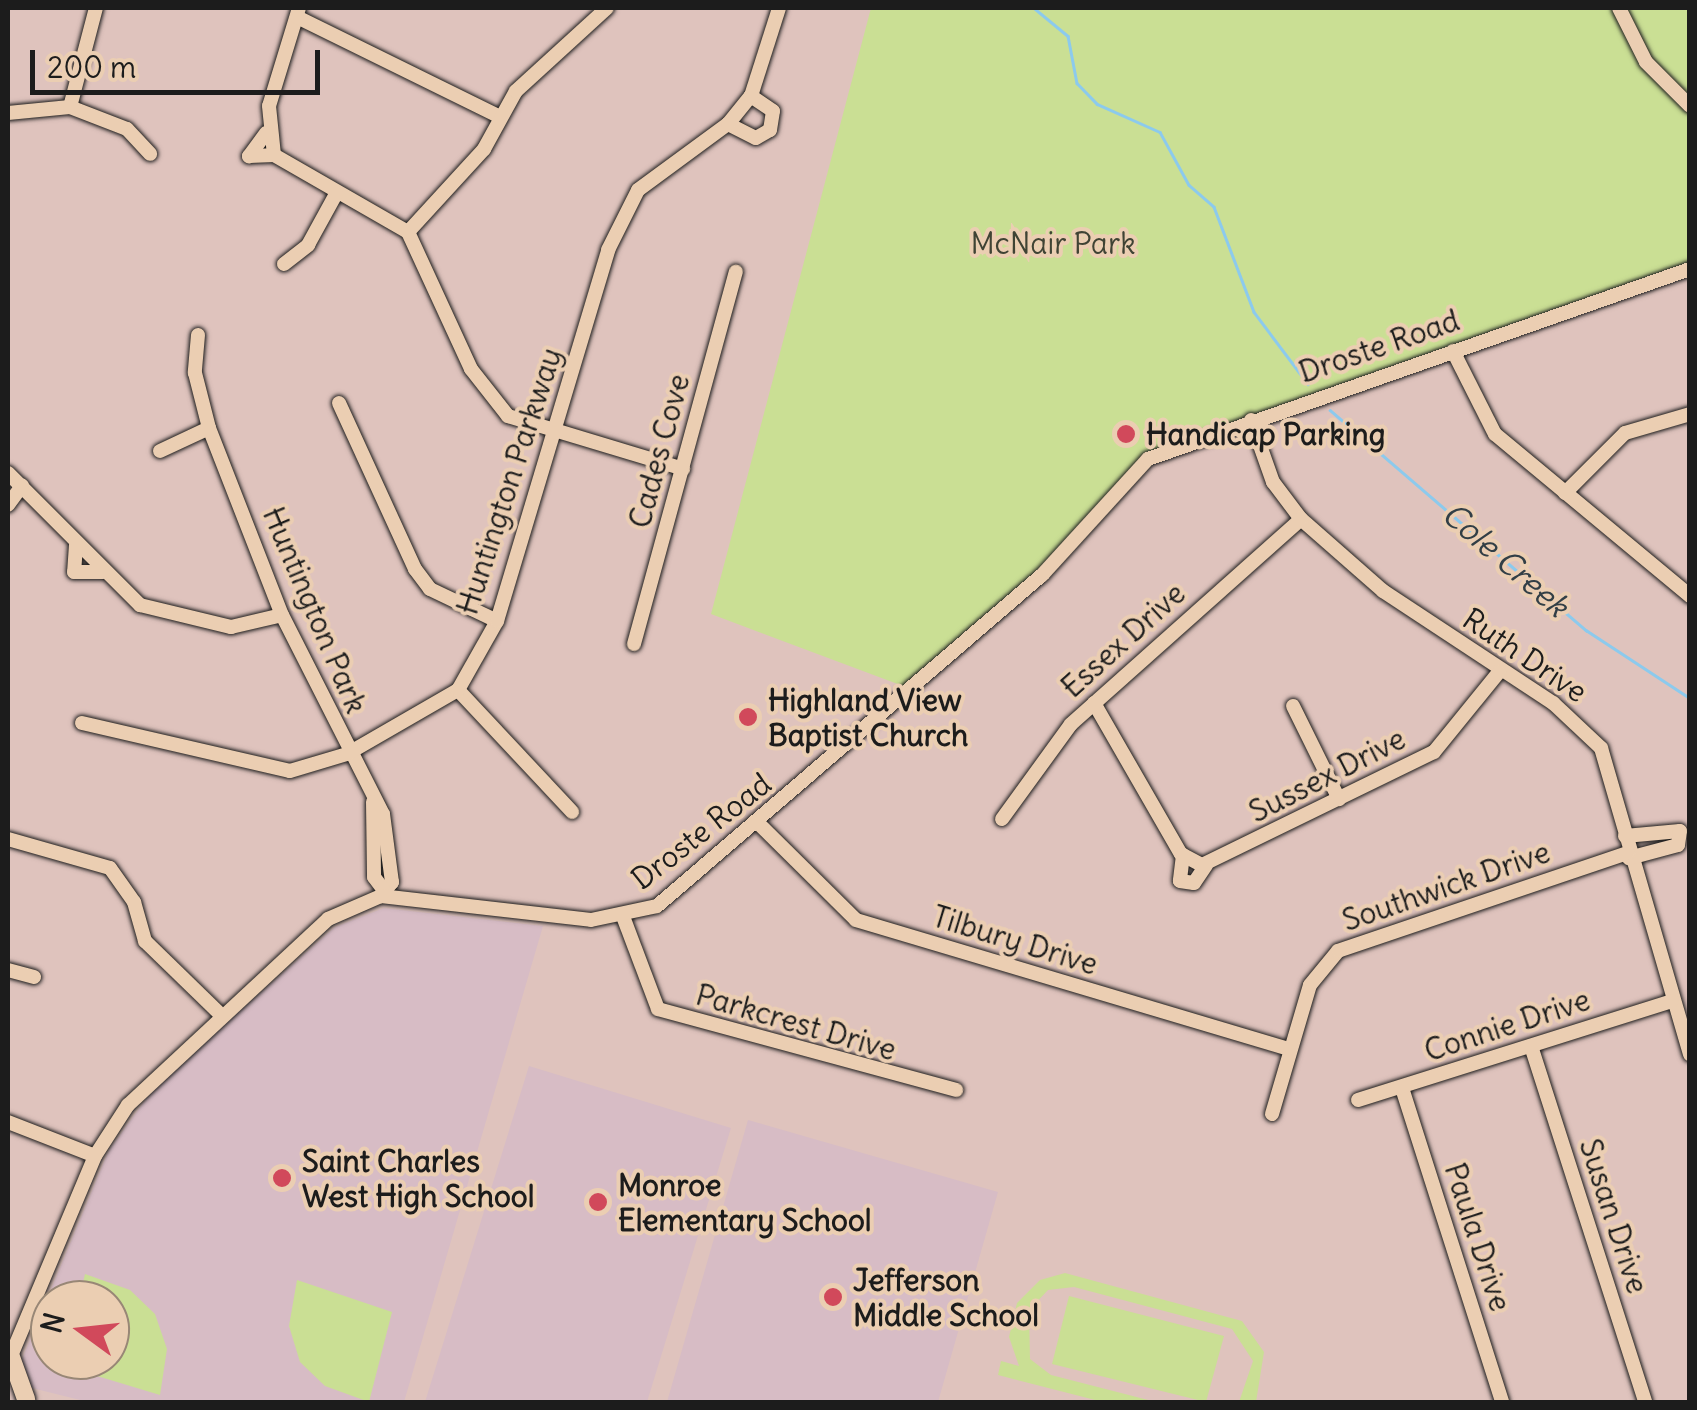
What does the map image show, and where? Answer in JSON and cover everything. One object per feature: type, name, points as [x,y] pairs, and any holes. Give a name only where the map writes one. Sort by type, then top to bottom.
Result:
[{"type":"main road","points":[[10,1360],[24,1398]]},
{"type":"street","points":[[70,107],[96,8]]},
{"type":"street","points":[[408,232],[465,174],[500,118],[607,8]]},
{"type":"street","name":"Huntington Parkway","points":[[458,690],[496,621],[608,250],[638,190],[728,124],[752,96],[778,8]]},
{"type":"street","points":[[1619,8],[1646,62],[1690,106]]},
{"type":"street","points":[[500,118],[298,12],[266,132],[249,156],[274,155],[408,232],[484,392],[508,416],[682,469]]},
{"type":"street","points":[[728,124],[756,138],[770,130],[774,111],[752,96]]},
{"type":"street","points":[[8,113],[70,107],[127,128],[150,154]]},
{"type":"street","points":[[266,132],[274,155]]},
{"type":"street","points":[[284,264],[308,246],[336,194]]},
{"type":"street","name":"Droste Road","points":[[382,892],[624,919],[656,906],[759,824],[1042,575],[1148,459],[1690,269]]},
{"type":"street","name":"Cades Cove","points":[[634,644],[736,272]]},
{"type":"street","name":"Huntington Park","points":[[198,335],[195,372],[210,428],[282,615],[346,754],[374,802],[374,877],[382,892]]},
{"type":"street","points":[[1454,350],[1489,427],[1690,596]]},
{"type":"street","points":[[339,403],[415,570],[430,589],[496,621]]},
{"type":"street","points":[[1565,493],[1625,433],[1690,414]]},
{"type":"street","name":"Ruth Drive","points":[[1251,420],[1273,482],[1300,519],[1498,672],[1553,703],[1601,748],[1628,856],[1679,1008],[1690,1054]]},
{"type":"street","points":[[160,451],[210,428]]},
{"type":"street","points":[[8,473],[15,488],[140,604],[231,627],[282,615]]},
{"type":"street","points":[[8,505],[15,488]]},
{"type":"street","name":"Essex Drive","points":[[1002,818],[1049,747],[1300,519]]},
{"type":"street","name":"Sussex Drive","points":[[1094,703],[1183,856],[1180,882],[1194,882],[1206,865],[1434,752],[1498,672]]},
{"type":"street","points":[[82,723],[276,772],[346,754],[458,690],[572,812]]},
{"type":"street","points":[[1293,706],[1339,799]]},
{"type":"street","name":"Tilbury Drive","points":[[759,824],[856,920],[1289,1049]]},
{"type":"street","name":"Southwick Drive","points":[[1272,1114],[1310,986],[1338,951],[1628,856],[1678,846],[1680,832],[1625,836]]},
{"type":"street","points":[[8,839],[110,868],[134,902],[144,941],[218,1012]]},
{"type":"street","points":[[1183,856],[1206,865]]},
{"type":"street","points":[[10,1360],[95,1156],[139,1090],[218,1012],[316,927],[382,892]]},
{"type":"street","name":"Parkcrest Drive","points":[[624,919],[658,1009],[956,1090]]},
{"type":"street","points":[[8,970],[34,977]]},
{"type":"street","name":"Connie Drive","points":[[1358,1100],[1531,1046],[1679,1008]]},
{"type":"street","name":"Susan Drive","points":[[1531,1046],[1645,1402]]},
{"type":"street","name":"Paula Drive","points":[[1402,1088],[1502,1402]]},
{"type":"street","points":[[8,1122],[95,1156]]},
{"type":"shaded area","name":"Saint Charles West High School","points":[[384,908],[543,926],[404,1402],[88,1402],[32,1388],[20,1364],[30,1340],[30,1380],[130,1380],[130,1280],[55,1280],[109,1150],[157,1084],[335,927]]},
{"type":"shaded area","name":"Monroe Elementary School","points":[[529,1066],[731,1128],[647,1402],[425,1402]]},
{"type":"shaded area","name":"Jefferson Middle School","points":[[748,1120],[998,1192],[938,1402],[667,1402]]},
{"type":"green space","name":"McNair Park","points":[[871,8],[1689,8],[1689,264],[1148,459],[1042,575],[911,689],[711,614]]},
{"type":"green space","points":[[1065,1273],[1242,1321],[1264,1352],[1256,1402],[1239,1402],[1253,1361],[1232,1329],[1074,1287],[1048,1290],[1029,1310],[1030,1359],[1051,1375],[1156,1402],[1103,1402],[998,1375],[1001,1361],[1019,1366],[1009,1337],[1017,1303],[1040,1280]]},
{"type":"green space","points":[[297,1280],[392,1312],[369,1402],[325,1386],[300,1362],[289,1326]]},
{"type":"green space","points":[[130,1290],[155,1314],[167,1349],[160,1395],[110,1380],[130,1380]]},
{"type":"green space","points":[[1069,1296],[1224,1336],[1206,1402],[1052,1364]]},
{"type":"waterway","name":"Cole Creek","points":[[1034,8],[1068,36],[1077,83],[1097,104],[1160,132],[1189,185],[1214,207],[1254,312],[1308,384]]},
{"type":"waterway","name":"Cole Creek","points":[[1330,410],[1586,630],[1690,698]]},
{"type":"place","name":"Handicap Parking","points":[[1126,434]]},
{"type":"place","name":"Highland View Baptist Church","points":[[748,717]]},
{"type":"place","name":"Saint Charles West High School","points":[[282,1178]]},
{"type":"place","name":"Monroe Elementary School","points":[[598,1202]]},
{"type":"place","name":"Jefferson Middle School","points":[[833,1297]]}]
